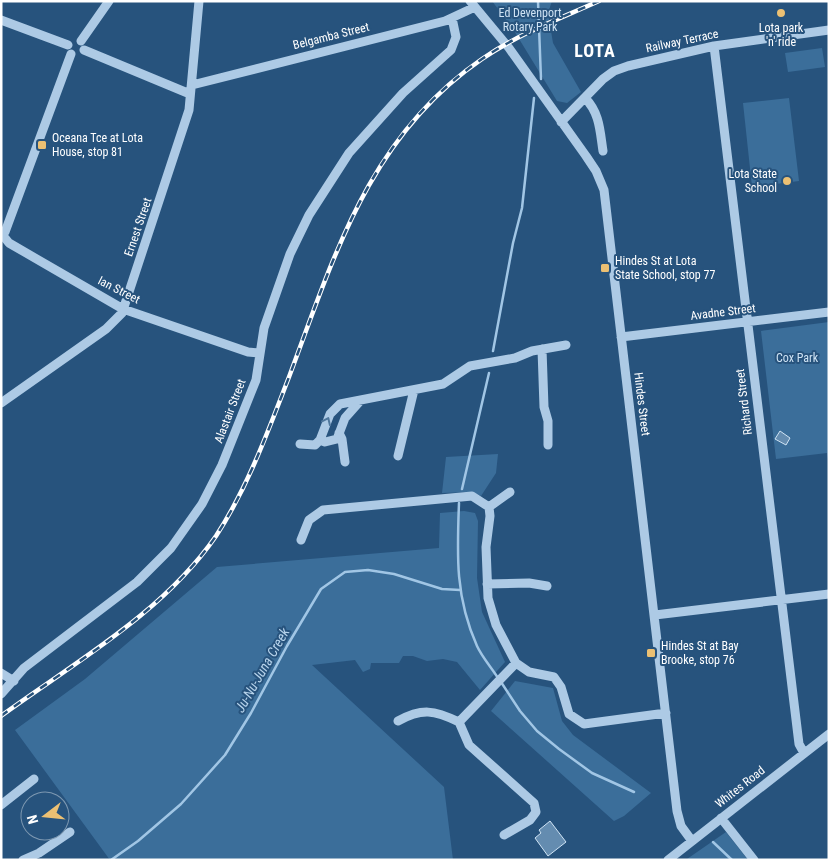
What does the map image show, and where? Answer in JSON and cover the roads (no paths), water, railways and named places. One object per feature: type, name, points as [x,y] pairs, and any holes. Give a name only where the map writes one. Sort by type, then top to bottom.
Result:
[{"type":"street","points":[[71,54],[80,55],[82,46],[109,1]]},
{"type":"street","name":"Ernest Street","points":[[1,403],[106,329],[116,321],[123,309],[189,110],[199,1]]},
{"type":"street","name":"Belgamba Street","points":[[191,90],[452,18],[473,4]]},
{"type":"street","name":"Hindes Street","points":[[473,4],[509,48],[596,171],[604,190],[677,811],[681,826],[692,840]]},
{"type":"street","name":"Alastair Street","points":[[1,694],[24,668],[138,582],[171,548],[202,504],[222,464],[256,380],[264,328],[287,263],[310,215],[355,146],[403,93],[451,50],[456,37],[452,18]]},
{"type":"street","points":[[1,20],[68,44],[75,40],[82,46],[191,90]]},
{"type":"street","name":"Railway Terrace","points":[[561,122],[614,71],[714,46],[829,30]]},
{"type":"street","points":[[3,235],[71,54],[68,44]]},
{"type":"street","name":"Richard Street","points":[[714,46],[780,600],[799,744],[804,753]]},
{"type":"street","points":[[585,98],[591,104],[599,122],[603,151]]},
{"type":"street","name":"Ian Street","points":[[3,235],[9,243],[123,309],[248,352],[259,354]]},
{"type":"street","name":"Avadne Street","points":[[621,337],[829,312]]},
{"type":"street","points":[[300,444],[315,445],[320,440],[335,407],[340,404],[443,384],[470,366],[515,358],[542,349],[566,346]]},
{"type":"street","points":[[542,349],[544,407],[548,421],[548,445]]},
{"type":"street","points":[[398,456],[414,390]]},
{"type":"street","points":[[320,440],[325,442],[333,441],[346,418],[361,400]]},
{"type":"street","points":[[339,433],[342,439],[345,462]]},
{"type":"street","points":[[489,507],[510,492]]},
{"type":"street","points":[[301,540],[309,520],[323,510],[472,496],[489,507]]},
{"type":"street","points":[[489,507],[490,516],[486,547],[488,598],[496,625],[516,663],[529,672],[554,676],[562,687],[569,714],[584,724],[666,713]]},
{"type":"street","points":[[487,584],[519,583],[547,586]]},
{"type":"street","points":[[655,615],[829,594]]},
{"type":"street","points":[[458,722],[516,663]]},
{"type":"street","points":[[1,674],[14,681]]},
{"type":"street","points":[[398,721],[420,712],[431,712],[458,722],[469,745],[534,803],[536,812],[530,820],[504,834]]},
{"type":"street","name":"Whites Road","points":[[672,858],[692,840],[829,734]]},
{"type":"street","points":[[1,805],[34,779]]},
{"type":"street","points":[[721,818],[754,860]]},
{"type":"street","points":[[24,860],[57,841]]},
{"type":"waterway","points":[[538,1],[541,79]]},
{"type":"waterway","points":[[493,351],[513,243],[522,208],[534,98]]},
{"type":"waterway","points":[[462,489],[489,373]]},
{"type":"waterway","points":[[459,503],[458,558],[461,593],[477,646],[498,678]]},
{"type":"waterway","name":"Ju-Nu-Juna Creek","points":[[111,860],[138,841],[181,804],[225,755],[321,589],[345,572],[368,570],[394,574],[442,589],[460,590]]},
{"type":"waterway","points":[[501,682],[520,711],[537,731],[592,773],[634,792]]},
{"type":"waterway","points":[[713,842],[732,860]]},
{"type":"railway","points":[[1,716],[88,656],[144,613],[195,564],[216,536],[238,498],[257,458],[340,244],[360,202],[383,162],[410,124],[443,90],[482,59],[524,34],[599,1]]},
{"type":"place","name":"Lota park 'n' ride","points":[[781,13]]},
{"type":"place","name":"Oceana Tce at Lota House, stop 81","points":[[42,145]]},
{"type":"place","name":"Lota State School","points":[[787,181]]},
{"type":"place","name":"Hindes St at Lota State School, stop 77","points":[[605,268]]},
{"type":"place","name":"Hindes St at Bay Brooke, stop 76","points":[[651,653]]},
{"type":"district","name":"LOTA","points":[[595,51]]},
{"type":"park label","name":"Ed Devenport Rotary Park","points":[[530,20]]},
{"type":"park label","name":"Cox Park","points":[[797,358]]}]
